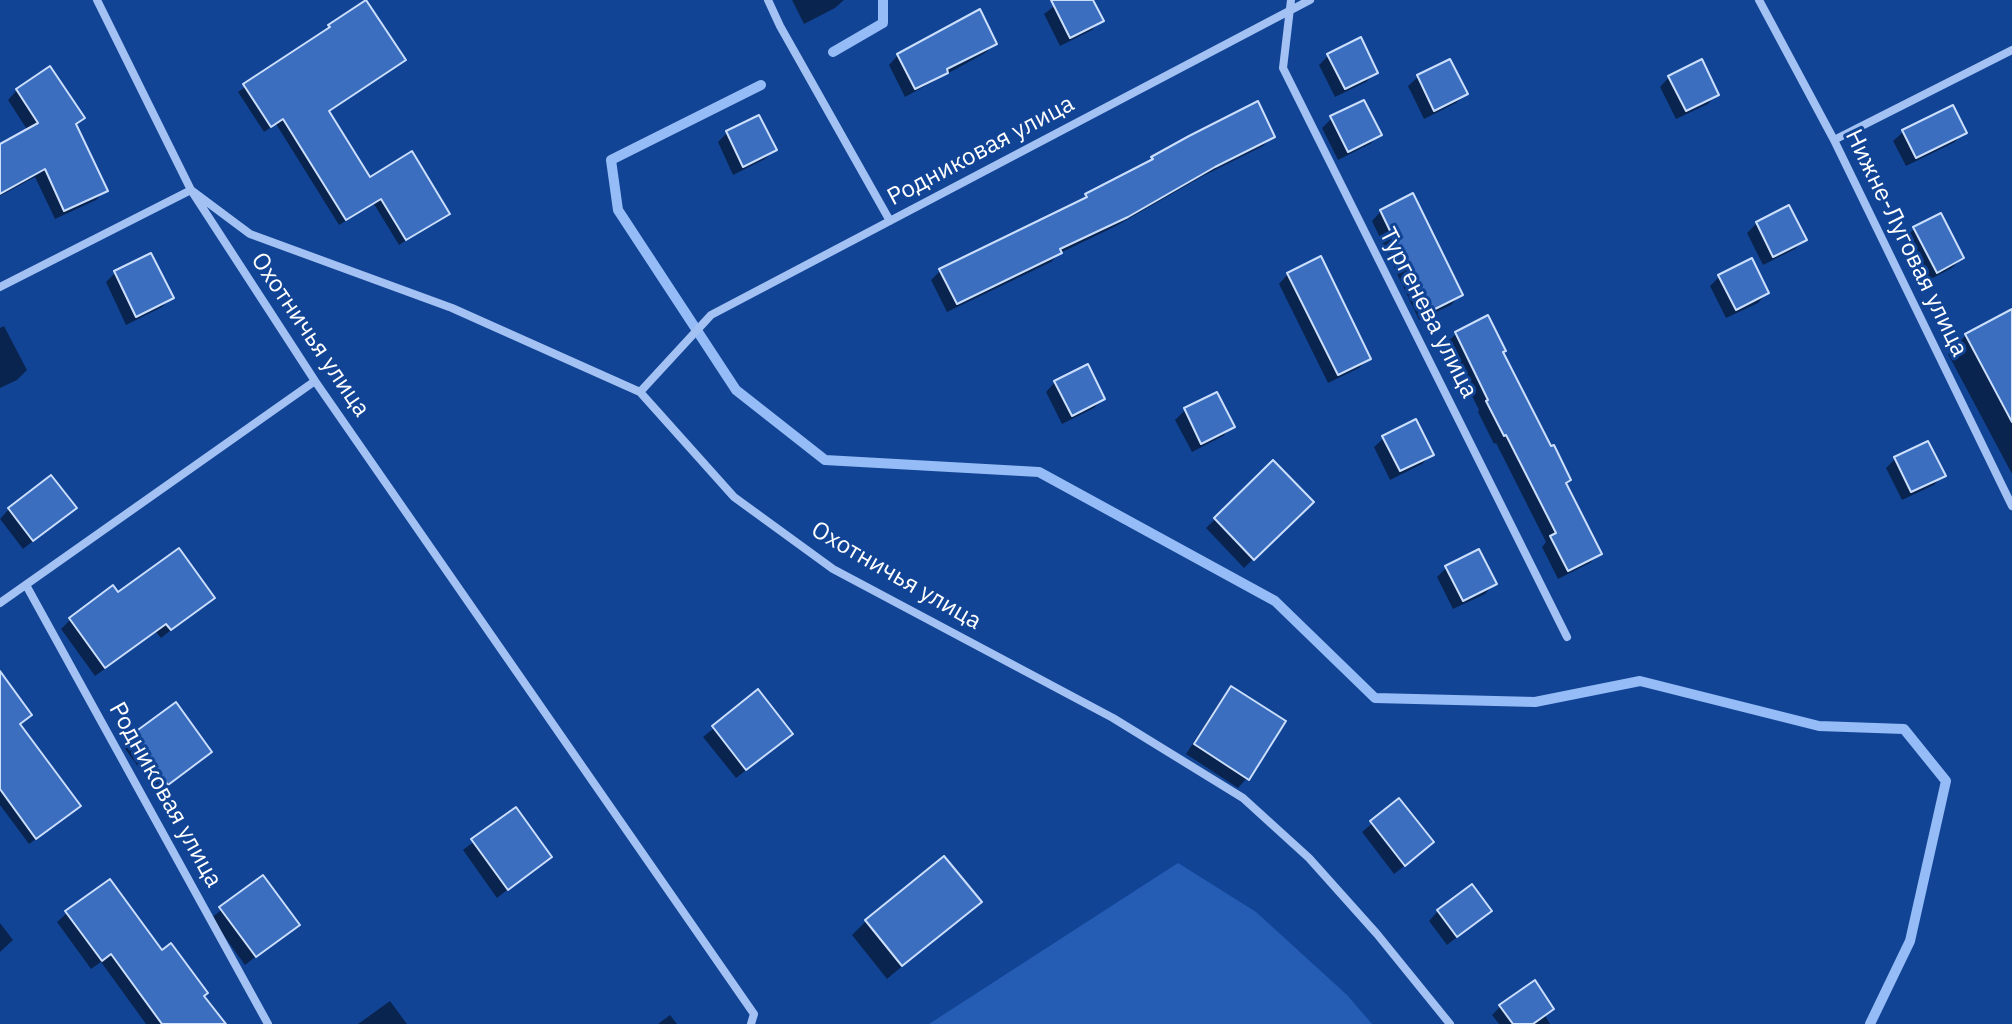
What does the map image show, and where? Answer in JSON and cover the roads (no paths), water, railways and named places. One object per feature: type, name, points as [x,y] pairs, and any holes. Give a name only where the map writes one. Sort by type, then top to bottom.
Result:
[{"type":"street","name":"Охотничья улица","points":[[97,0],[191,190],[315,381],[752,1019]]},
{"type":"street","points":[[768,0],[890,221]]},
{"type":"street","name":"Тургенева улица","points":[[1291,0],[1283,68],[1567,637]]},
{"type":"street","name":"Родниковая улица","points":[[640,392],[711,315],[1310,0]]},
{"type":"street","name":"Нижне-Луговая улица","points":[[1759,0],[1834,140],[2012,506]]},
{"type":"street","points":[[1834,140],[2012,50]]},
{"type":"street","name":"Охотничья улица","points":[[191,190],[250,234],[452,308],[640,392],[734,497],[833,569],[1113,718],[1243,798],[1309,858],[1377,934],[1450,1024]]},
{"type":"street","points":[[0,287],[191,190]]},
{"type":"street","points":[[0,603],[315,381]]},
{"type":"street","name":"Родниковая улица","points":[[26,585],[268,1024]]},
{"type":"waterway","points":[[833,52],[883,23],[883,0]]},
{"type":"waterway","points":[[761,85],[611,160],[618,210],[736,390],[825,460],[1039,472],[1275,601],[1375,698],[1535,702],[1640,681],[1819,726],[1904,729],[1946,781],[1910,941],[1870,1024]]}]
